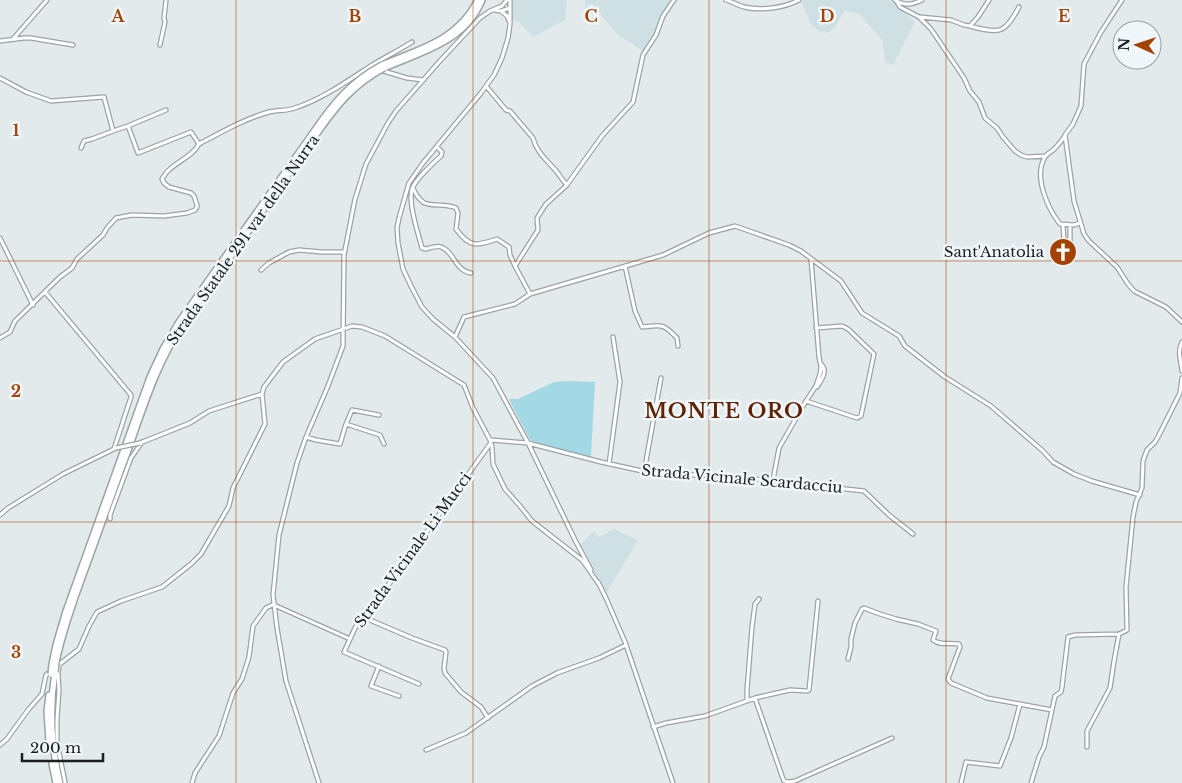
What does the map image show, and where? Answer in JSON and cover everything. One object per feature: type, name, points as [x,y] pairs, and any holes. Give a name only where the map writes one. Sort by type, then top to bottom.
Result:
[{"type":"highway","name":"Strada Statale 291 var della Nurra","points":[[56,783],[50,755],[47,711],[61,628],[150,377],[181,323],[317,131],[342,100],[383,66],[443,39],[454,31],[478,0]]},
{"type":"highway","name":"Strada Statale 291 var della Nurra","points":[[383,66],[441,44],[458,31],[482,7],[484,0]]},
{"type":"highway","name":"Strada Statale 291 var della Nurra","points":[[53,673],[52,737],[56,766],[62,783]]},
{"type":"street","points":[[13,39],[47,0]]},
{"type":"street","points":[[160,45],[165,22],[166,0]]},
{"type":"street","points":[[508,0],[510,8],[508,38],[494,75],[409,183],[398,228],[398,243],[403,269],[422,307],[455,337],[493,378],[528,443],[576,542],[606,598],[626,645],[672,783]]},
{"type":"street","points":[[500,10],[508,0]]},
{"type":"street","points":[[515,266],[538,230],[536,218],[546,204],[566,185],[602,136],[633,102],[643,55],[656,35],[663,16],[674,0]]},
{"type":"street","points":[[726,0],[745,7],[774,8],[786,6],[799,0]]},
{"type":"street","points":[[896,1],[908,4],[922,0]]},
{"type":"street","points":[[970,26],[989,0]]},
{"type":"street","points":[[1080,223],[1063,225],[1054,216],[1045,199],[1041,179],[1042,168],[1046,156],[1056,147],[1073,124],[1080,106],[1084,64],[1101,32],[1122,0]]},
{"type":"street","points":[[896,1],[900,7],[919,17],[931,29],[964,78],[970,92],[979,102],[985,118],[997,128],[1015,151],[1027,157],[1046,156]]},
{"type":"street","points":[[319,783],[286,681],[273,595],[279,535],[297,462],[344,346],[344,252],[355,199],[366,164],[396,111],[480,18],[490,11],[500,10],[505,7],[510,8]]},
{"type":"street","points":[[919,17],[952,20],[964,25],[996,31],[1001,30],[1013,18],[1019,7]]},
{"type":"street","points":[[500,10],[507,16],[510,24]]},
{"type":"street","points":[[0,41],[31,38],[73,45]]},
{"type":"street","points":[[0,338],[10,332],[15,321],[60,277],[72,268],[77,259],[103,235],[116,218],[132,215],[164,216],[195,210],[197,207],[196,200],[191,193],[169,186],[162,179],[168,170],[191,154],[199,144],[234,125],[271,112],[295,108],[340,87],[370,66],[412,42]]},
{"type":"street","points":[[370,66],[401,76],[423,80]]},
{"type":"street","points":[[0,78],[26,92],[50,101],[104,97],[113,131]]},
{"type":"street","points":[[486,86],[533,138],[534,143],[544,158],[566,185]]},
{"type":"street","points":[[81,148],[84,141],[92,140],[166,110]]},
{"type":"street","points":[[128,126],[138,153],[192,132],[199,144]]},
{"type":"street","points":[[1066,135],[1072,190],[1084,234],[1117,267],[1130,288],[1166,307],[1182,322]]},
{"type":"street","points":[[437,146],[442,152],[441,156],[429,167],[412,188],[412,212],[422,248],[426,250],[435,246],[443,247],[460,268],[467,273],[471,273]]},
{"type":"street","points":[[412,188],[422,202],[426,204],[453,206],[456,208],[458,213],[456,229],[467,242],[473,244],[484,243],[497,239],[509,247],[510,255],[530,294]]},
{"type":"street","points":[[1063,225],[1064,242],[1070,241],[1070,225]]},
{"type":"street","points":[[455,337],[464,316],[515,304],[530,294],[664,255],[709,233],[735,226],[802,251],[841,281],[862,313],[899,336],[905,346],[945,377],[992,406],[1053,462],[1074,474],[1092,481],[1140,495]]},
{"type":"street","points":[[0,238],[32,305]]},
{"type":"street","points":[[261,270],[269,263],[289,252],[299,250],[344,252]]},
{"type":"street","points":[[774,480],[779,448],[816,386],[820,374],[811,259]]},
{"type":"street","points":[[625,266],[635,311],[642,327],[664,326],[677,338],[678,346]]},
{"type":"street","points":[[45,292],[131,395],[115,449]]},
{"type":"street","points":[[0,745],[7,739],[42,694],[46,675],[56,664],[79,649],[89,626],[98,612],[121,600],[162,587],[201,554],[229,506],[233,488],[263,428],[262,394],[264,387],[283,362],[315,338],[352,326],[362,327],[385,336],[464,385],[490,442],[493,464],[505,489],[532,521],[582,560],[598,583]]},
{"type":"street","points":[[806,401],[857,418],[861,416],[874,354],[848,329],[842,326],[816,328]]},
{"type":"street","points":[[609,464],[620,382],[613,337]]},
{"type":"street","points":[[1182,342],[1179,348],[1182,371]]},
{"type":"street","points":[[644,472],[661,378]]},
{"type":"street","points":[[1032,783],[1044,746],[1055,696],[1061,692],[1068,637],[1075,635],[1119,634],[1127,630],[1126,587],[1133,518],[1136,502],[1142,488],[1144,455],[1155,442],[1180,393],[1182,378]]},
{"type":"street","points":[[0,515],[8,508],[63,474],[115,449],[141,442],[190,423],[209,411],[262,394]]},
{"type":"street","points":[[306,437],[340,444],[353,409],[379,415]]},
{"type":"street","points":[[346,424],[380,436],[384,444]]},
{"type":"street","points":[[110,519],[131,458],[141,442]]},
{"type":"street","name":"Strada Vicinale Scardacciu","points":[[490,442],[528,443],[656,474],[727,476],[864,490],[889,515],[913,534]]},
{"type":"street","name":"Strada Vicinale Li Mucci","points":[[419,684],[344,652],[355,628],[392,580],[490,442]]},
{"type":"street","points":[[747,701],[752,627],[755,604],[759,599]]},
{"type":"street","points":[[654,727],[705,716],[755,698],[790,690],[809,690],[818,601]]},
{"type":"street","points":[[192,783],[195,772],[219,736],[233,693],[242,679],[249,657],[253,626],[266,608],[274,605],[350,638]]},
{"type":"street","points":[[848,659],[855,623],[859,613],[864,608],[896,620],[918,624],[936,631],[933,640],[940,644],[959,644],[960,647],[948,679],[951,683],[987,698],[1052,710]]},
{"type":"street","points":[[363,617],[445,650],[445,673],[461,692],[481,707],[488,718]]},
{"type":"street","points":[[1087,747],[1088,731],[1110,688],[1119,634]]},
{"type":"street","points":[[426,750],[466,733],[532,686],[557,673],[600,658],[626,645]]},
{"type":"street","points":[[56,664],[59,690],[57,743],[62,783]]},
{"type":"street","points":[[379,666],[370,686],[399,696]]},
{"type":"street","points":[[755,698],[784,781],[796,781],[892,738]]},
{"type":"street","points":[[961,783],[966,762],[1000,766],[1011,738],[1020,704]]},
{"type":"shaded area","points":[[511,0],[567,0],[565,20],[533,37],[519,22],[512,21]]},
{"type":"shaded area","points":[[585,0],[673,0],[664,13],[656,34],[644,52],[618,35],[593,5],[590,4],[585,9]]},
{"type":"shaded area","points":[[805,0],[892,0],[915,22],[893,65],[885,61],[882,40],[859,14],[845,11],[835,27],[828,33],[819,31],[811,24],[805,11],[802,2]]},
{"type":"shaded area","points":[[554,382],[595,382],[591,457],[530,440],[509,399],[518,399]]},
{"type":"shaded area","points":[[614,529],[638,540],[606,594],[580,545],[594,531],[599,537]]},
{"type":"place","name":"Sant'Anatolia","points":[[1063,252]]},
{"type":"district","name":"MONTE ORO","points":[[724,411]]}]
